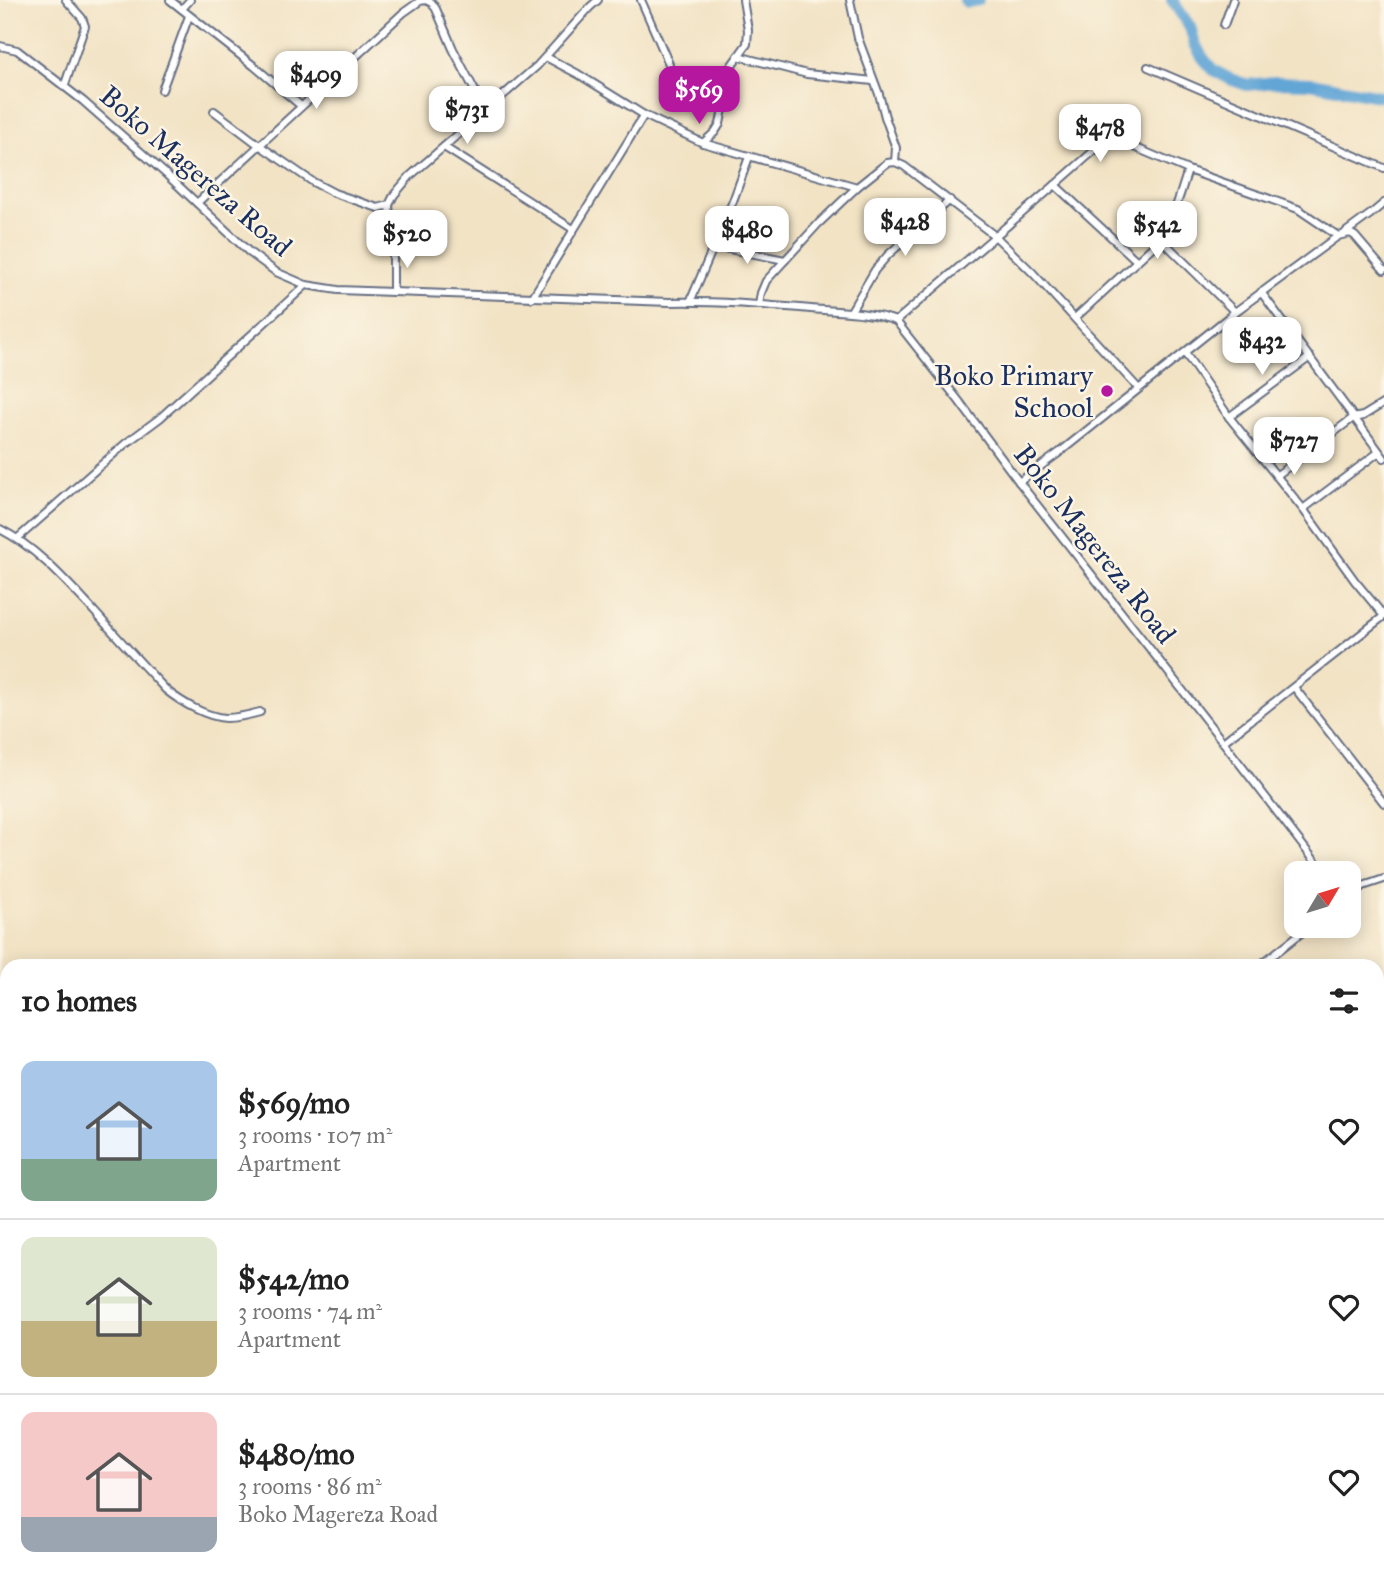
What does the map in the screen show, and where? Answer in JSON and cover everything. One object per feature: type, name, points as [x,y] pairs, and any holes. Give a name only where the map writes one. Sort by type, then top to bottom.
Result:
[{"type":"street","points":[[64,87],[85,26],[66,0]]},
{"type":"street","points":[[170,0],[254,65],[300,106]]},
{"type":"street","points":[[182,9],[190,0]]},
{"type":"street","points":[[585,0],[590,7]]},
{"type":"street","points":[[393,292],[389,205],[394,194],[410,176],[537,66],[598,0]]},
{"type":"street","points":[[641,0],[669,64]]},
{"type":"street","points":[[703,143],[720,124],[727,89],[726,73],[747,44],[748,30],[743,0]]},
{"type":"street","points":[[850,0],[858,38],[896,148],[895,162]]},
{"type":"street","points":[[1224,25],[1233,0]]},
{"type":"street","points":[[197,203],[300,106],[403,13],[420,1],[432,3],[436,9],[453,49],[485,110]]},
{"type":"street","points":[[162,90],[189,16]]},
{"type":"street","name":"Boko Magereza Road","points":[[1,45],[17,50],[83,101],[248,252],[276,272],[306,285],[338,290],[716,302],[851,311],[896,321],[1315,861]]},
{"type":"street","points":[[738,56],[807,74],[873,81]]},
{"type":"street","points":[[546,57],[644,115],[703,143],[857,187]]},
{"type":"street","points":[[1149,67],[1384,167]]},
{"type":"street","points":[[214,111],[313,182],[389,215]]},
{"type":"street","points":[[532,298],[644,115]]},
{"type":"street","points":[[896,321],[1110,139],[1298,209],[1329,231],[1341,235],[1350,233],[1384,270]]},
{"type":"street","points":[[444,147],[573,229]]},
{"type":"street","points":[[690,302],[749,157]]},
{"type":"street","points":[[759,305],[766,281],[819,223],[857,187],[887,163],[895,162],[950,200],[995,236],[1138,388]]},
{"type":"street","points":[[1075,318],[1161,239],[1174,212],[1188,170]]},
{"type":"street","points":[[1055,185],[1136,260]]},
{"type":"street","points":[[851,311],[869,279],[888,255],[950,200]]},
{"type":"street","points":[[1019,482],[1261,292],[1384,202]]},
{"type":"street","points":[[378,208],[389,205]]},
{"type":"street","points":[[1329,231],[1330,242]]},
{"type":"street","points":[[1161,239],[1235,312]]},
{"type":"street","points":[[714,246],[785,260]]},
{"type":"street","points":[[18,538],[160,418],[306,285]]},
{"type":"street","points":[[1261,292],[1382,455],[1303,509]]},
{"type":"street","points":[[1185,353],[1229,417],[1384,616],[1223,741]]},
{"type":"street","points":[[1229,417],[1310,357]]},
{"type":"street","points":[[1276,476],[1353,418],[1363,416],[1384,403]]},
{"type":"street","points":[[0,529],[18,538],[71,587],[177,699],[190,707],[223,718],[260,712]]},
{"type":"street","points":[[1294,687],[1384,803]]},
{"type":"street","points":[[1363,886],[1384,879]]},
{"type":"street","points":[[1268,959],[1295,938]]},
{"type":"waterway","points":[[965,0],[978,0]]},
{"type":"waterway","points":[[1172,0],[1190,27],[1203,58],[1213,70],[1230,79],[1247,85],[1275,82],[1311,83],[1384,97]]},
{"type":"place","name":"Boko Primary School","points":[[1107,391]]}]
